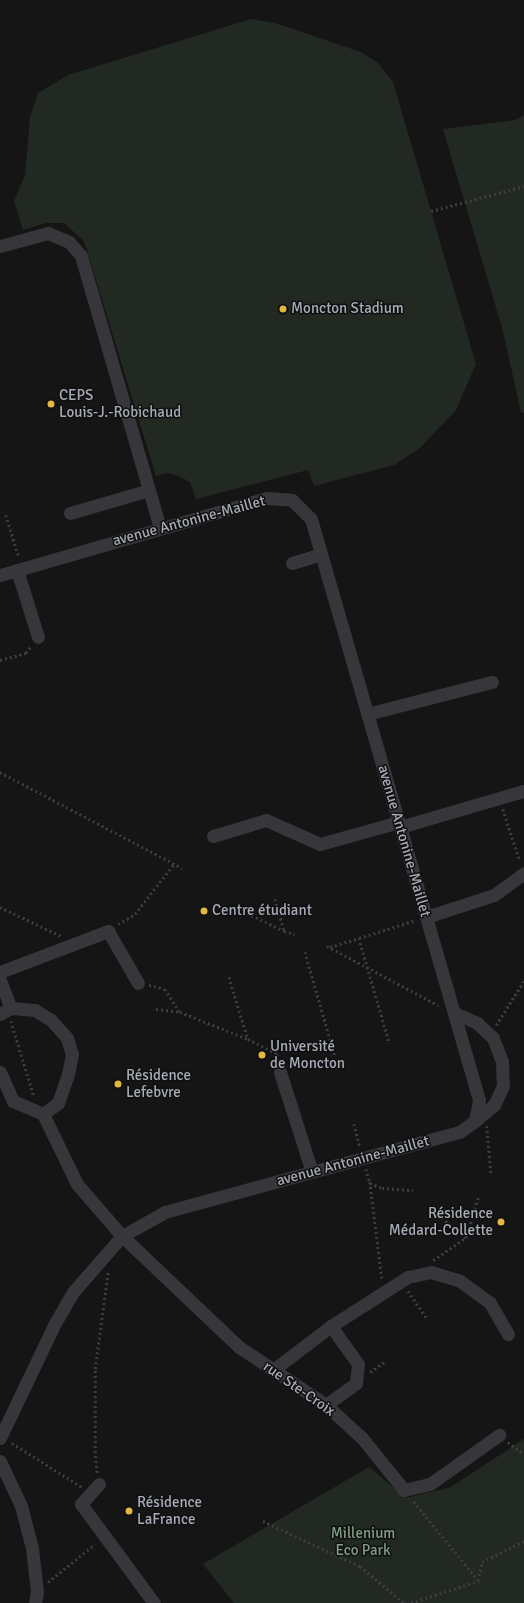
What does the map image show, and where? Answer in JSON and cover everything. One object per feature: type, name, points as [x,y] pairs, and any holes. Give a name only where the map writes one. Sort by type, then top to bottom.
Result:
[{"type":"street","points":[[0,246],[48,233],[69,242],[81,256],[160,528]]},
{"type":"street","points":[[70,513],[149,490]]},
{"type":"street","name":"avenue Antonine-Maillet","points":[[0,575],[266,498],[292,500],[310,519],[479,1100],[474,1121],[460,1132],[165,1212],[122,1236],[73,1292],[56,1321],[0,1437]]},
{"type":"street","points":[[292,563],[321,554]]},
{"type":"street","points":[[20,569],[38,637]]},
{"type":"street","points":[[367,714],[492,682]]},
{"type":"street","points":[[213,836],[266,820],[320,844],[399,825],[523,791]]},
{"type":"street","points":[[426,917],[494,895],[524,873]]},
{"type":"street","points":[[0,972],[108,931],[138,983]]},
{"type":"street","points":[[0,980],[6,1010],[35,1010],[51,1020],[67,1038],[72,1054],[68,1074],[58,1103],[41,1113],[12,1101],[0,1072]]},
{"type":"street","points":[[454,1013],[477,1023],[490,1035],[493,1038],[502,1060],[503,1086],[494,1106],[474,1121]]},
{"type":"street","points":[[280,1068],[312,1172]]},
{"type":"street","name":"rue Ste-Croix","points":[[41,1113],[77,1184],[122,1236],[239,1347],[326,1405],[362,1438],[404,1490]]},
{"type":"street","points":[[273,1370],[331,1326],[408,1277],[431,1272],[460,1281],[490,1303],[508,1334]]},
{"type":"street","points":[[326,1405],[356,1383],[358,1364],[331,1326]]},
{"type":"street","points":[[404,1490],[430,1484],[499,1435]]},
{"type":"street","points":[[0,1461],[22,1506],[32,1548],[36,1597]]},
{"type":"street","points":[[95,1488],[81,1504],[154,1603]]},
{"type":"path","points":[[432,211],[524,186]]},
{"type":"path","points":[[6,515],[20,569]]},
{"type":"path","points":[[0,660],[26,653],[38,637]]},
{"type":"path","points":[[0,772],[182,868]]},
{"type":"path","points":[[499,798],[524,873]]},
{"type":"path","points":[[108,931],[135,914],[174,864]]},
{"type":"path","points":[[275,899],[284,931]]},
{"type":"path","points":[[0,907],[74,943]]},
{"type":"path","points":[[247,913],[284,931],[295,934]]},
{"type":"path","points":[[426,917],[328,946],[454,1013]]},
{"type":"path","points":[[359,938],[389,1042]]},
{"type":"path","points":[[305,952],[335,1056]]},
{"type":"path","points":[[229,977],[248,1039]]},
{"type":"path","points":[[490,1035],[524,981]]},
{"type":"path","points":[[138,983],[165,989],[180,1012]]},
{"type":"path","points":[[156,1009],[180,1012],[248,1039],[277,1054],[280,1068]]},
{"type":"path","points":[[6,1010],[41,1113]]},
{"type":"path","points":[[486,1112],[491,1173]]},
{"type":"path","points":[[354,1124],[370,1182],[384,1293]]},
{"type":"path","points":[[370,1182],[382,1188],[413,1190]]},
{"type":"path","points":[[428,1264],[466,1238],[478,1198]]},
{"type":"path","points":[[434,1211],[466,1238]]},
{"type":"path","points":[[0,1437],[95,1488],[96,1369],[108,1269]]},
{"type":"path","points":[[402,1281],[428,1320]]},
{"type":"path","points":[[499,1435],[524,1454]]},
{"type":"path","points":[[404,1490],[478,1582]]},
{"type":"path","points":[[263,1521],[360,1566],[404,1603]]},
{"type":"path","points":[[36,1597],[105,1536]]},
{"type":"path","points":[[478,1582],[482,1562],[524,1541]]},
{"type":"path","points":[[410,1603],[478,1582]]},
{"type":"green space","name":"Moncton Stadium","points":[[251,19],[275,23],[361,52],[378,63],[393,82],[476,364],[456,410],[420,448],[394,465],[314,486],[308,470],[196,499],[190,482],[179,476],[167,473],[156,476],[84,241],[64,223],[46,223],[23,230],[14,201],[25,175],[30,117],[38,93],[68,75]]},
{"type":"green space","points":[[524,115],[524,413],[521,412],[502,328],[443,129],[515,120]]},
{"type":"green space","name":"Millenium Eco Park","points":[[524,1439],[524,1603],[234,1603],[203,1564],[369,1467],[406,1498],[451,1487]]},
{"type":"place","name":"Moncton Stadium","points":[[283,309]]},
{"type":"place","name":"CEPS Louis-J.-Robichaud","points":[[51,404]]},
{"type":"place","name":"Centre étudiant","points":[[204,911]]},
{"type":"place","name":"Université de Moncton","points":[[262,1055]]},
{"type":"place","name":"Résidence Lefebvre","points":[[118,1084]]},
{"type":"place","name":"Résidence Médard-Collette","points":[[501,1222]]},
{"type":"place","name":"Résidence LaFrance","points":[[129,1511]]}]
